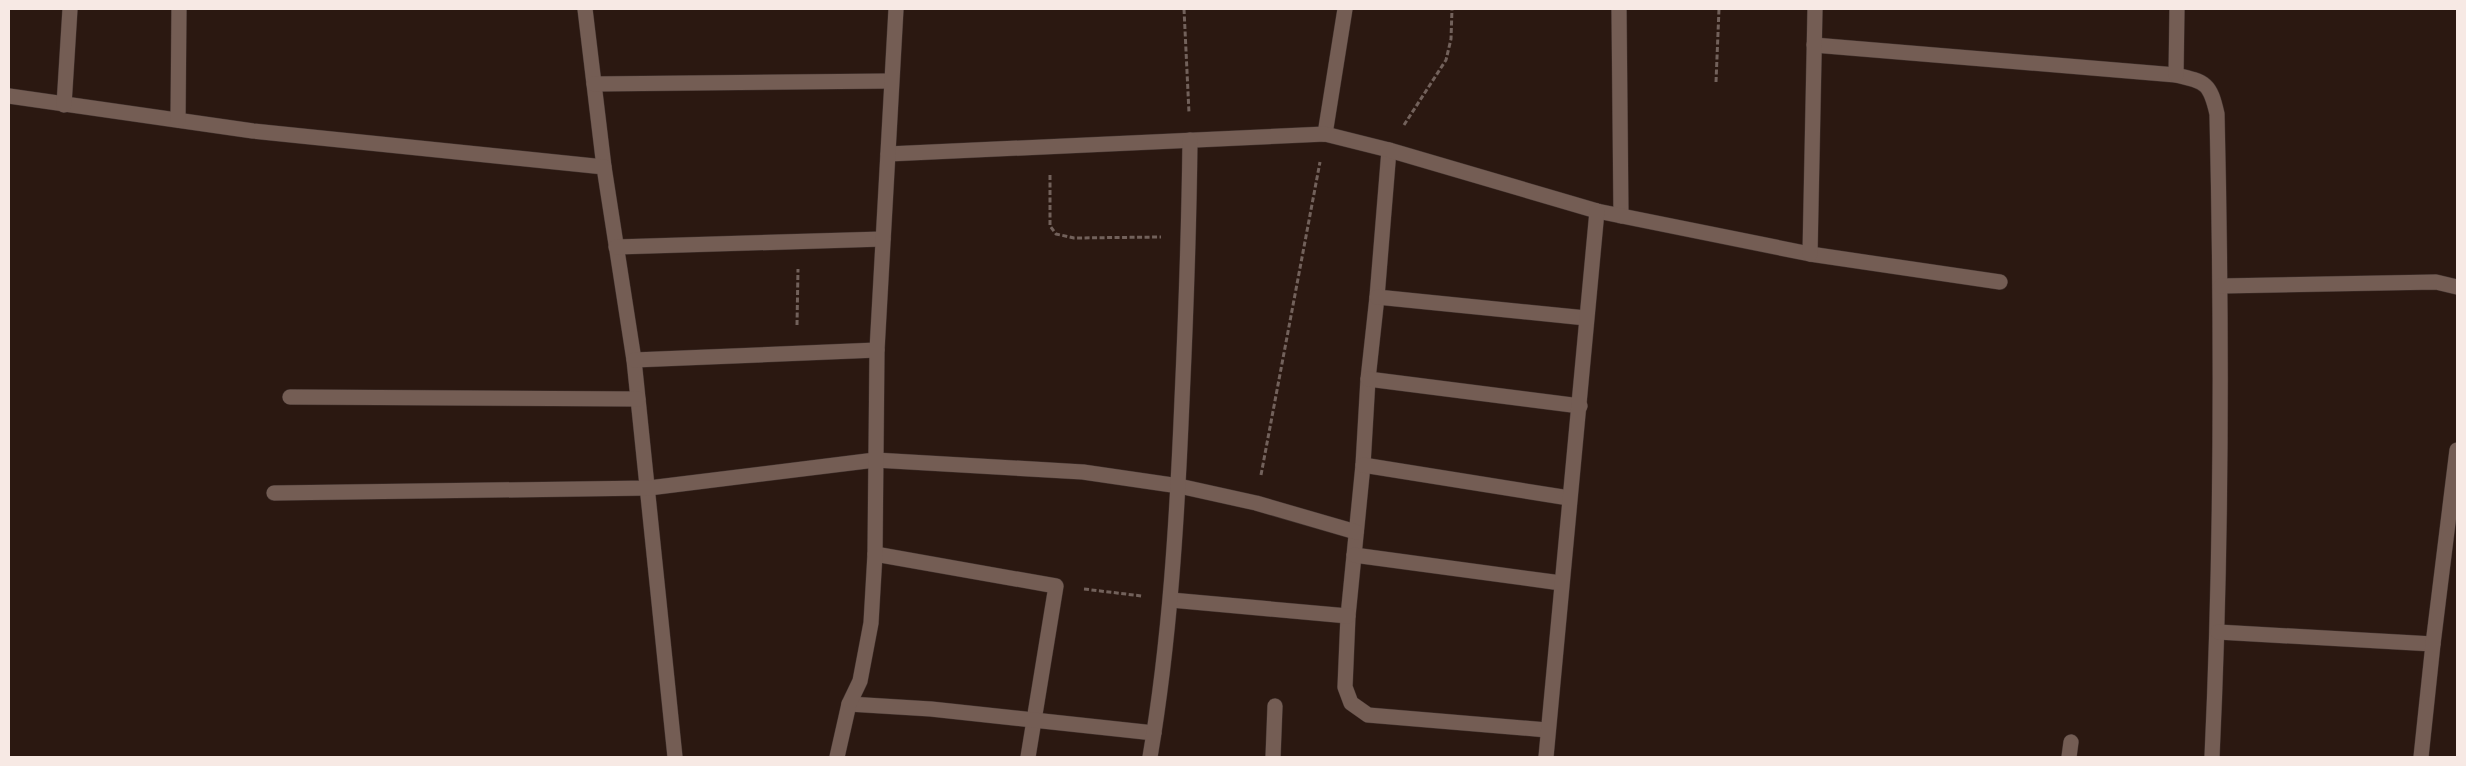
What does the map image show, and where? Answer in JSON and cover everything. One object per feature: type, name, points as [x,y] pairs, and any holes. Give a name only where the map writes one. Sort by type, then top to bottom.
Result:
[{"type":"street","points":[[64,105],[70,9]]},
{"type":"street","points":[[178,120],[179,9]]},
{"type":"street","points":[[585,9],[604,167],[634,360],[649,488],[675,757]]},
{"type":"street","points":[[837,757],[849,704],[860,681],[871,623],[875,554],[877,350],[896,9]]},
{"type":"street","points":[[1325,134],[1345,9]]},
{"type":"street","points":[[1618,9],[1621,216]]},
{"type":"street","points":[[1810,254],[1815,9]]},
{"type":"street","points":[[2176,9],[2176,75]]},
{"type":"street","points":[[1814,45],[2176,75],[2202,81],[2213,94],[2216,107],[2221,286],[2218,632],[2212,757]]},
{"type":"street","points":[[594,84],[891,81]]},
{"type":"street","points":[[9,96],[253,131],[604,167]]},
{"type":"street","points":[[888,154],[1325,134],[1389,150],[1597,212],[1810,254],[2000,282]]},
{"type":"street","points":[[1150,757],[1171,600],[1179,486],[1189,237],[1190,140]]},
{"type":"street","points":[[1389,150],[1368,379],[1363,465],[1348,616],[1345,687],[1351,703],[1368,715],[1547,730]]},
{"type":"street","points":[[1546,757],[1547,730],[1569,498],[1580,406],[1586,318],[1597,212]]},
{"type":"street","points":[[616,248],[799,240],[883,239]]},
{"type":"street","points":[[2221,286],[2436,282],[2457,287]]},
{"type":"street","points":[[1377,297],[1586,318]]},
{"type":"street","points":[[634,360],[877,350]]},
{"type":"street","points":[[1368,379],[1580,406]]},
{"type":"street","points":[[290,397],[638,399]]},
{"type":"street","points":[[2421,757],[2457,450]]},
{"type":"street","points":[[274,493],[649,488],[875,460],[1083,472],[1179,486],[1256,502],[1356,532]]},
{"type":"street","points":[[1363,465],[1569,498]]},
{"type":"street","points":[[875,554],[1056,586],[1028,757]]},
{"type":"street","points":[[1354,555],[1561,583]]},
{"type":"street","points":[[1171,600],[1348,616]]},
{"type":"street","points":[[2218,632],[2433,644]]},
{"type":"street","points":[[849,704],[931,709],[1154,733]]},
{"type":"street","points":[[1272,757],[1275,706]]},
{"type":"path","points":[[1184,9],[1190,140]]},
{"type":"path","points":[[1389,150],[1446,60],[1451,39],[1452,9]]},
{"type":"path","points":[[1716,82],[1719,9]]},
{"type":"path","points":[[1256,502],[1325,134]]},
{"type":"path","points":[[1051,148],[1050,226],[1056,234],[1074,238],[1189,237]]},
{"type":"path","points":[[797,353],[799,240]]},
{"type":"path","points":[[1056,586],[1171,600]]}]
